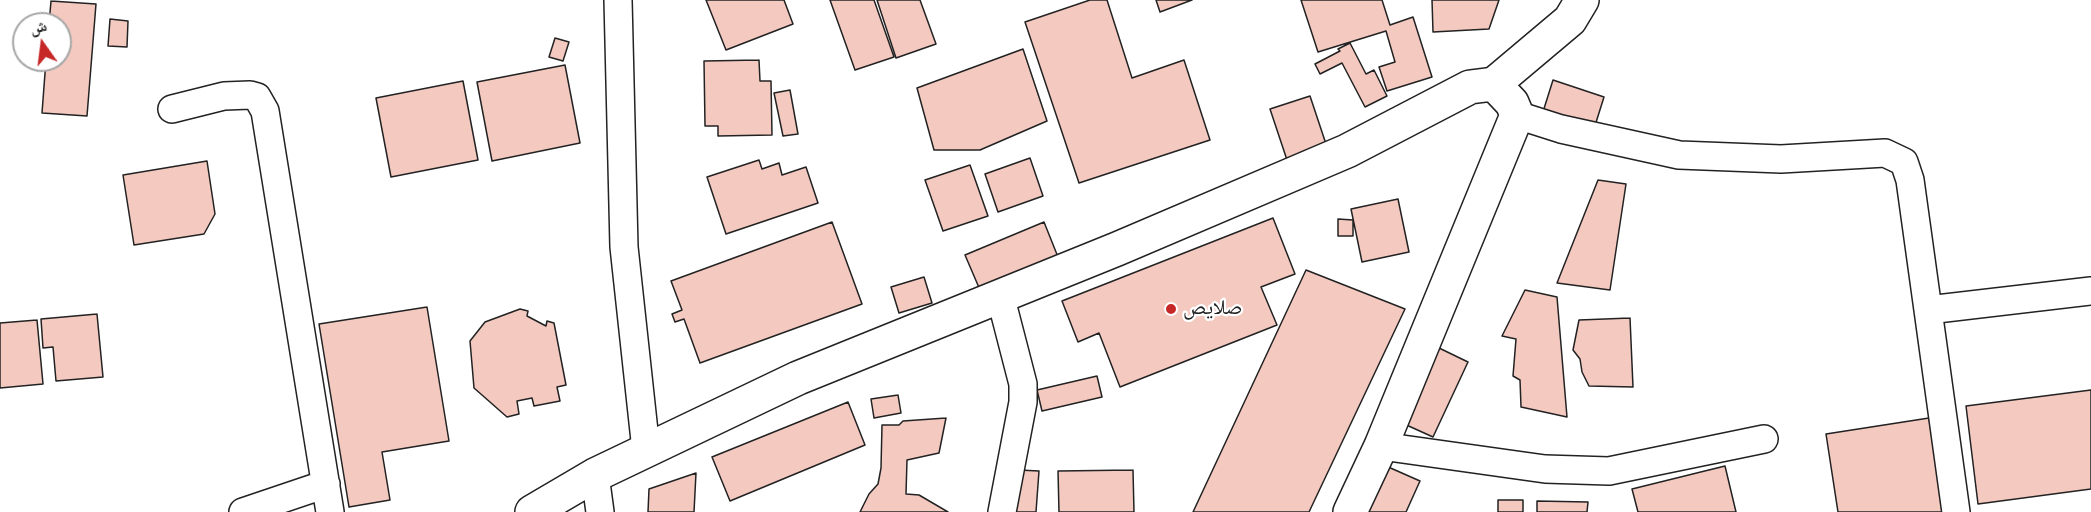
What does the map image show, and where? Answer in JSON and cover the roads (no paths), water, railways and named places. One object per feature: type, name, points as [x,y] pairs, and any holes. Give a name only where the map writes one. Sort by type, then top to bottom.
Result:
[{"type":"main road","points":[[532,512],[595,475],[798,378],[1117,249],[1347,151],[1470,87],[1494,84],[1570,20],[1582,0]]},
{"type":"main road","points":[[1350,512],[1381,446],[1517,115],[1512,104],[1494,84]]},
{"type":"street","points":[[618,0],[624,248],[646,450]]},
{"type":"street","points":[[172,109],[224,96],[250,95],[257,97],[266,111],[330,512]]},
{"type":"street","points":[[1517,115],[1561,129],[1679,155],[1781,159],[1885,153],[1904,162],[1910,180],[1956,512]]},
{"type":"street","points":[[1928,310],[2091,291]]},
{"type":"street","points":[[1000,295],[1023,384],[1023,402],[1002,512]]},
{"type":"street","points":[[1381,446],[1545,469],[1609,471],[1764,439]]},
{"type":"street","points":[[595,475],[600,512]]},
{"type":"street","points":[[243,512],[326,484]]},
{"type":"place","name":"صلايص","points":[[1171,309]]}]
